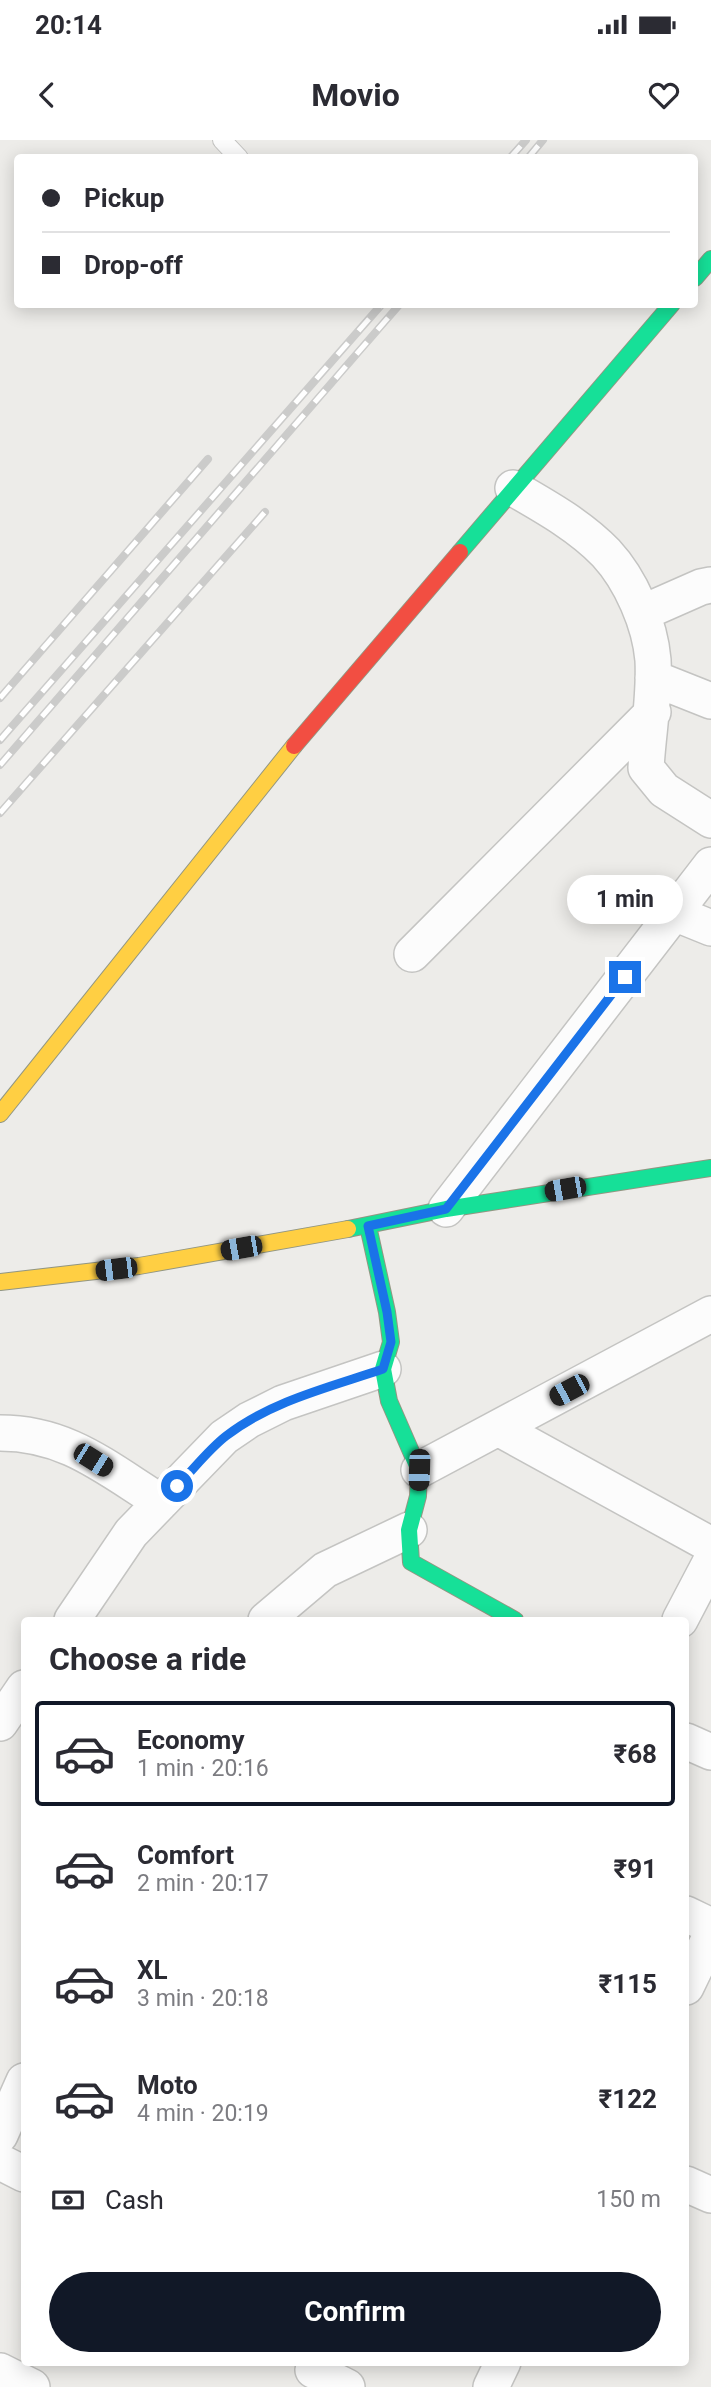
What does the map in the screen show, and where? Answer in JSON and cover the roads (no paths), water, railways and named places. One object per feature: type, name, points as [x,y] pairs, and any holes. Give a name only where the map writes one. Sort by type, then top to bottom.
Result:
[{"type":"street","points":[[698,274],[711,259]]},
{"type":"street","points":[[0,1114],[261,785],[669,308]]},
{"type":"street","points":[[513,488],[560,515],[606,554],[623,577],[642,613],[653,658],[653,712],[646,768],[664,790],[711,820]]},
{"type":"street","points":[[642,613],[711,585]]},
{"type":"street","points":[[653,678],[711,701]]},
{"type":"street","points":[[412,954],[653,712]]},
{"type":"street","points":[[446,1209],[711,865]]},
{"type":"street","points":[[674,913],[711,928]]},
{"type":"street","points":[[0,1282],[139,1266],[368,1226],[446,1209],[711,1168]]},
{"type":"street","points":[[368,1226],[391,1342],[383,1369],[389,1401],[419,1470],[418,1496],[409,1530],[411,1562],[510,1617]]},
{"type":"street","points":[[419,1470],[711,1314]]},
{"type":"street","points":[[74,1617],[131,1533],[224,1437],[249,1420],[284,1403],[383,1369]]},
{"type":"street","points":[[498,1428],[711,1545]]},
{"type":"street","points":[[0,1433],[23,1433],[49,1438],[70,1446],[161,1502]]},
{"type":"street","points":[[270,1617],[324,1570],[409,1530]]},
{"type":"street","points":[[682,1617],[711,1561]]},
{"type":"street","points":[[0,1723],[16,1683]]},
{"type":"street","points":[[689,1742],[711,1752]]},
{"type":"street","points":[[689,1915],[711,1926]]},
{"type":"street","points":[[689,1981],[711,1935]]},
{"type":"street","points":[[0,2135],[21,2088]]},
{"type":"street","points":[[0,2162],[21,2172]]},
{"type":"street","points":[[689,2185],[711,2195]]},
{"type":"street","points":[[491,2387],[501,2366]]},
{"type":"street","points":[[0,2371],[32,2387]]},
{"type":"street","points":[[311,2373],[347,2387]]},
{"type":"lane","points":[[222,140],[235,154]]},
{"type":"railway","points":[[514,154],[526,140]]},
{"type":"railway","points":[[531,154],[543,140]]},
{"type":"railway","points":[[0,740],[378,308]]},
{"type":"railway","points":[[0,765],[397,308]]},
{"type":"railway","points":[[0,698],[208,459]]},
{"type":"railway","points":[[0,813],[265,512]]}]
